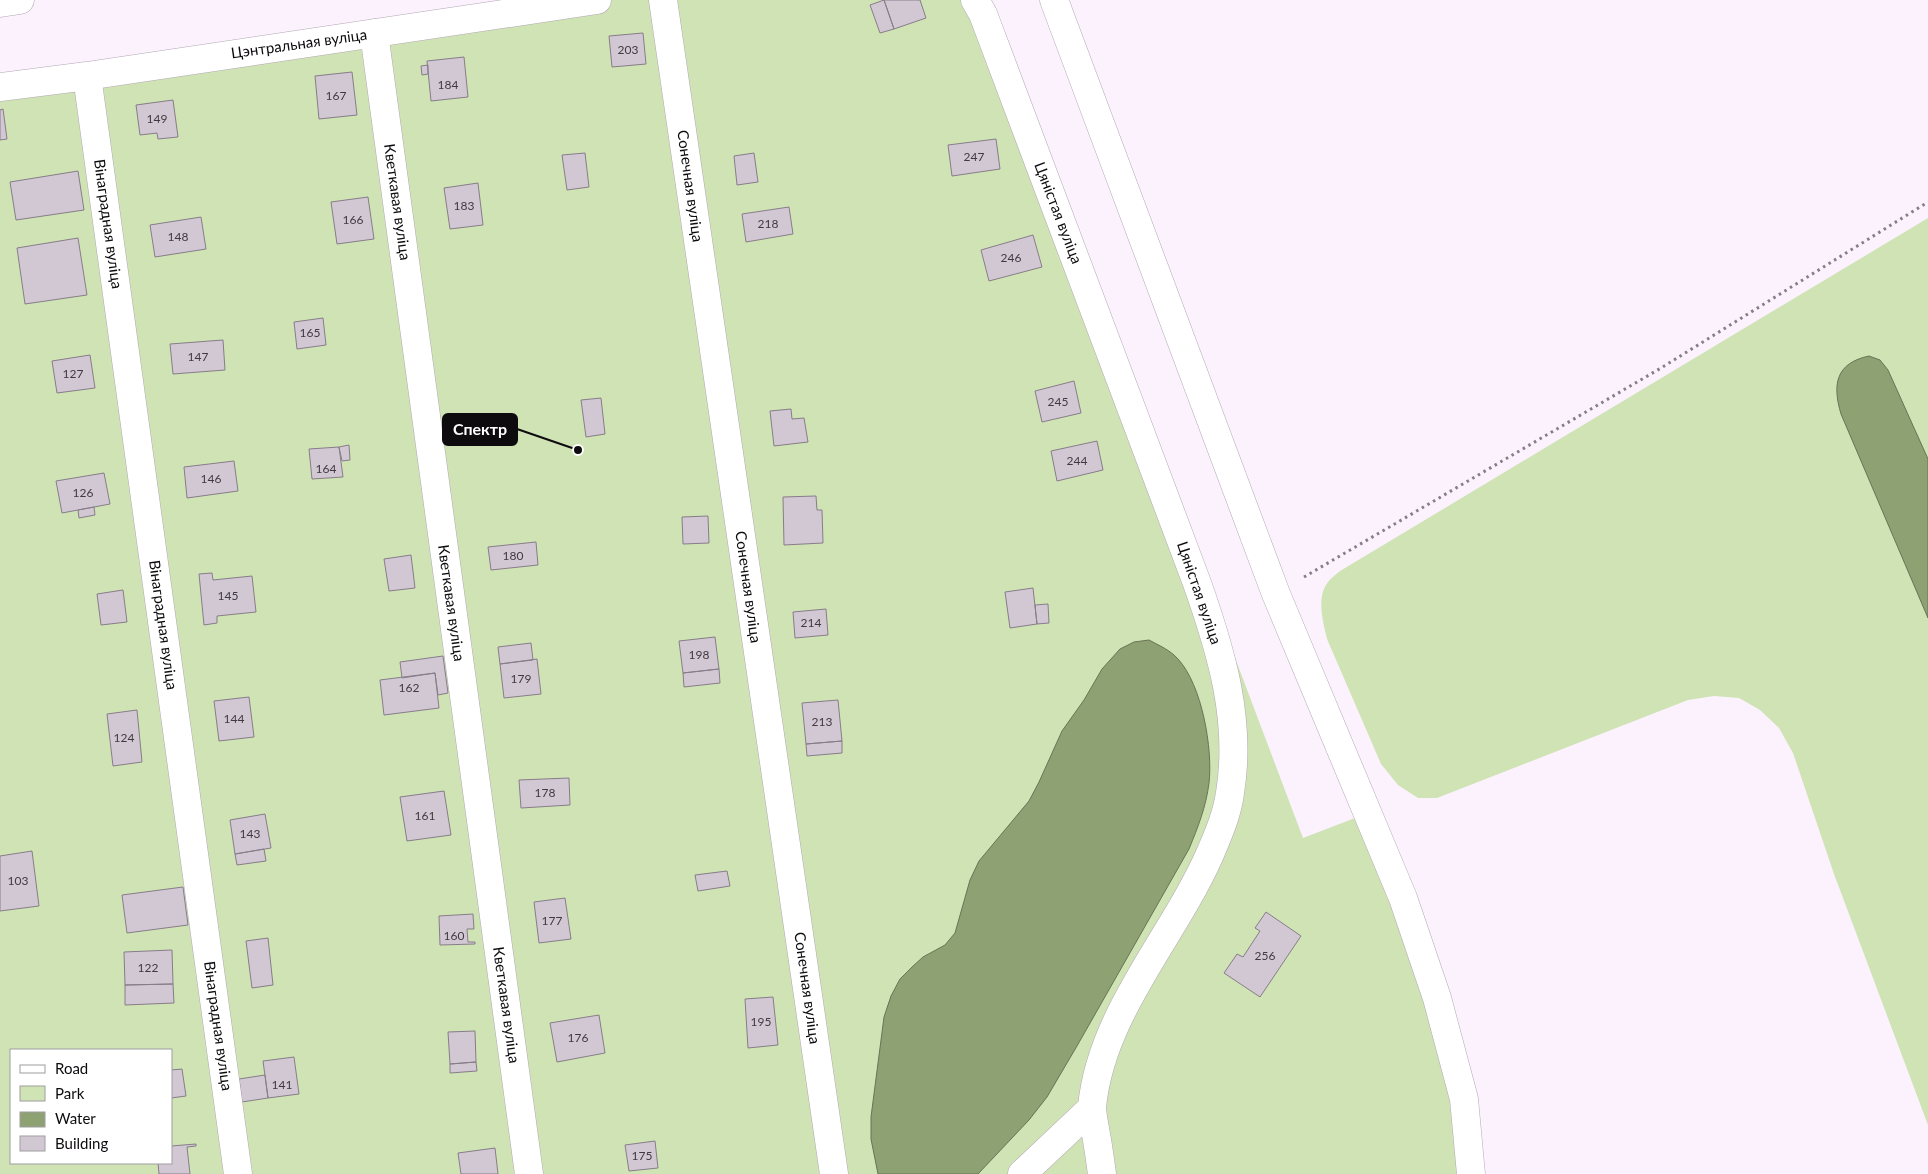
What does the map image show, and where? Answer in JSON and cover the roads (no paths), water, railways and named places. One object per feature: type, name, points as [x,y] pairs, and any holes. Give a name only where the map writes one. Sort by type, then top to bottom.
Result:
[{"type":"street","points":[[0,3],[20,0]]},
{"type":"street","name":"Цэнтральная вуліца","points":[[0,87],[87,76],[597,0]]},
{"type":"street","name":"Сонечная вуліца","points":[[663,0],[834,1174]]},
{"type":"street","points":[[1054,0],[1276,594],[1403,898],[1437,998],[1464,1099],[1471,1174]]},
{"type":"street","name":"Цяністая вуліца","points":[[979,7],[1200,591],[1214,631],[1226,676],[1233,717],[1234,757],[1230,794],[1221,829],[1188,898],[1122,1012],[1107,1049],[1092,1108],[1102,1174]]},
{"type":"street","name":"Кветкавая вуліца","points":[[374,33],[528,1174]]},
{"type":"street","name":"Вінаградная вуліца","points":[[87,76],[238,1174]]},
{"type":"street","points":[[1022,1174],[1092,1108]]},
{"type":"water","points":[[1869,356],[1880,360],[1888,370],[1928,459],[1928,618],[1838,403],[1837,384],[1839,376],[1849,364]]},
{"type":"water","points":[[1149,640],[1172,653],[1186,670],[1194,685],[1204,718],[1210,769],[1208,792],[1204,809],[1189,849],[1047,1097],[1029,1120],[978,1174],[878,1174],[871,1139],[871,1117],[884,1017],[891,996],[900,979],[912,967],[923,957],[945,945],[955,933],[970,880],[979,861],[1029,801],[1062,731],[1084,700],[1102,669],[1120,649],[1134,642]]},
{"type":"place","name":"Спектр","points":[[578,450]]}]
